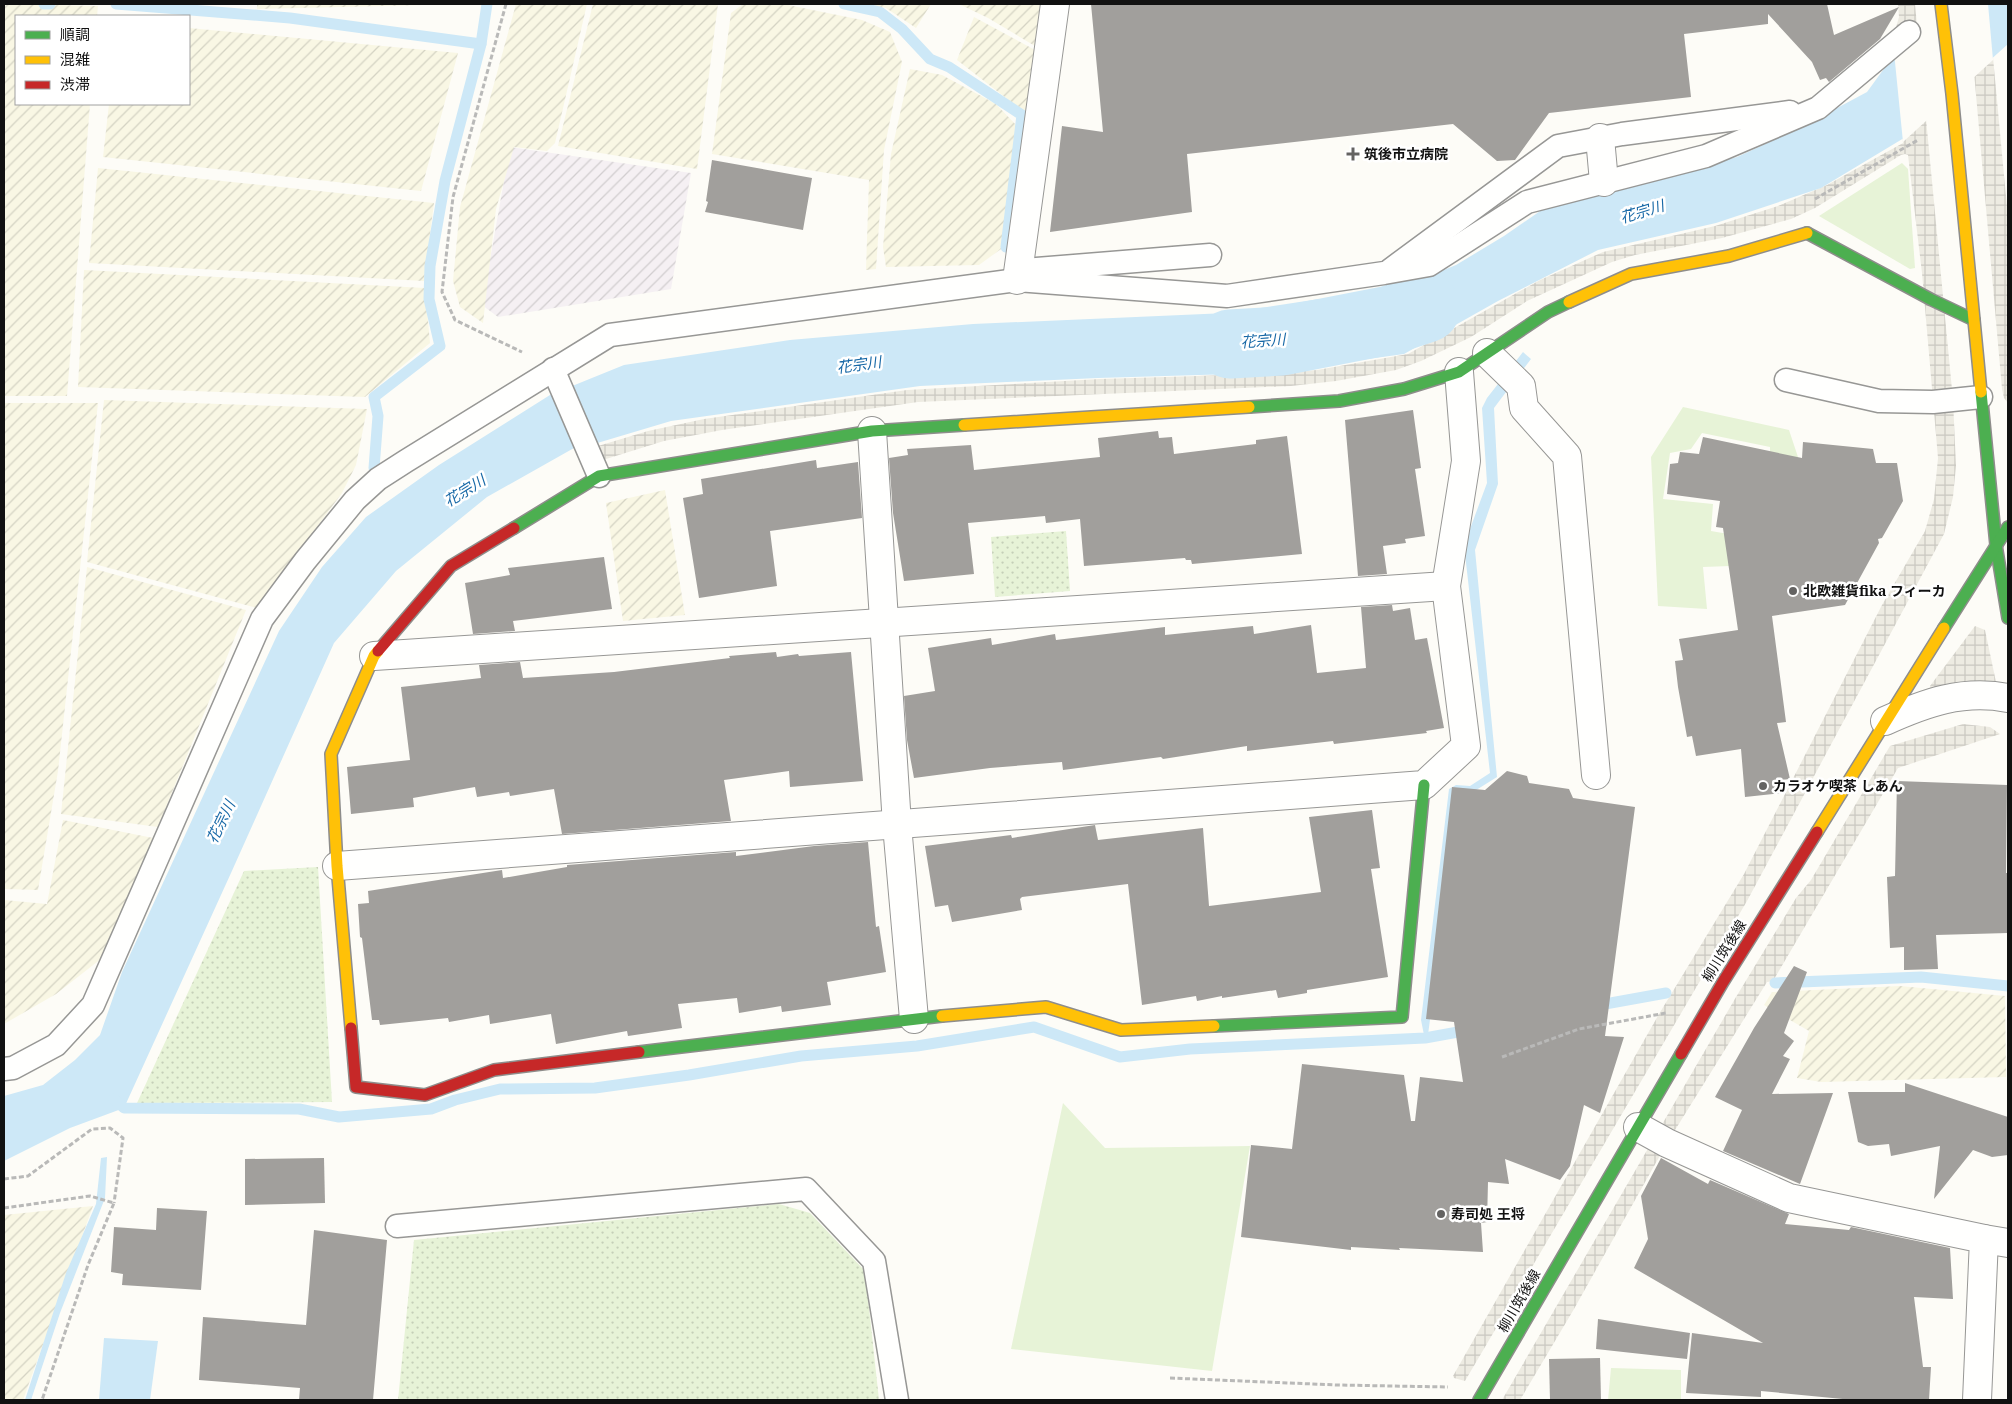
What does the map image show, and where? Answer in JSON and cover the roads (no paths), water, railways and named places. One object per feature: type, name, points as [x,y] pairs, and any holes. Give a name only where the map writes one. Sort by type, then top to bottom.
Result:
[{"type":"street","points":[[1018,276],[1055,4]]},
{"type":"street","points":[[1941,4],[1952,94],[1996,545],[2008,618]]},
{"type":"street","points":[[1600,138],[1604,182]]},
{"type":"street","points":[[1503,369],[1548,312],[1631,274],[1729,256],[1807,233],[1932,300],[1974,320]]},
{"type":"street","points":[[1424,785],[1402,1017],[1121,1030],[1046,1007],[914,1018],[494,1070],[424,1095],[356,1087],[337,866],[331,754],[374,656],[451,566],[599,476],[872,432],[1339,401],[1404,389],[1459,372],[1503,369],[1521,386],[1524,408],[1566,456],[1596,775]]},
{"type":"street","points":[[337,866],[1424,785],[1466,746],[1446,586],[1466,461],[1459,372]]},
{"type":"street","points":[[872,432],[897,825],[914,1018]]},
{"type":"street","name":"柳川筑後線","points":[[1479,1400],[1723,982],[2008,527]]},
{"type":"street","points":[[374,656],[1446,586]]},
{"type":"street","points":[[1885,721],[1922,704],[1961,696],[1998,696],[2008,698]]},
{"type":"street","points":[[1638,1127],[1667,1143],[1789,1198],[1996,1241],[1977,1400]]},
{"type":"lane","points":[[1018,276],[1227,296],[1429,265],[1527,202],[1706,156],[1818,108],[1910,32]]},
{"type":"lane","points":[[1384,273],[1558,146],[1600,138],[1818,108]]},
{"type":"lane","points":[[4,1069],[13,1068],[56,1045],[93,1005],[262,618],[305,561],[355,500],[378,479],[556,376],[610,335],[1018,276],[1210,255]]},
{"type":"lane","points":[[556,376],[599,476]]},
{"type":"lane","points":[[1786,380],[1879,401],[1933,402],[1981,397]]},
{"type":"lane","points":[[397,1226],[806,1189],[874,1260],[896,1400]]},
{"type":"water","points":[[1957,4],[2008,4],[2008,44],[1904,138],[1821,188],[1716,223],[1598,250],[1498,301],[1404,354],[1339,363],[1328,298],[1409,284],[1456,265],[1504,236],[1546,207],[1737,157],[1798,129],[1867,92],[1894,55]]},
{"type":"water","points":[[1319,299],[1329,364],[1267,373],[920,386],[671,421],[594,444],[574,448],[487,497],[396,571],[334,643],[124,1108],[70,1128],[4,1161],[4,1096],[43,1085],[75,1060],[100,1035],[122,972],[279,631],[322,567],[366,517],[439,465],[550,395],[624,365],[790,340],[973,324],[1227,313]]},
{"type":"water","points":[[1523,352],[1531,359],[1494,408],[1498,484],[1475,550],[1497,777],[1473,792],[1459,793],[1428,1035],[1424,1035],[1421,1020],[1449,789],[1456,785],[1470,786],[1490,773],[1465,554],[1470,529],[1487,483],[1482,408],[1487,398]]},
{"type":"water","points":[[107,1157],[105,1198],[60,1313],[31,1400],[25,1400],[66,1273],[96,1204],[101,1158]]},
{"type":"water","points":[[104,1338],[158,1341],[150,1400],[99,1400]]},
{"type":"waterway","points":[[44,4],[50,4]]},
{"type":"waterway","points":[[116,4],[290,18],[481,44],[445,181],[430,266],[429,299],[440,346],[374,397],[378,416],[374,468]]},
{"type":"waterway","points":[[481,44],[487,4]]},
{"type":"waterway","points":[[844,4],[880,12],[902,29],[930,59],[949,67],[1022,115],[1006,247]]},
{"type":"waterway","name":"花宗川","points":[[1230,344],[1282,341],[1390,320],[1426,308]]},
{"type":"waterway","points":[[1775,983],[1921,977],[2008,986]]},
{"type":"waterway","points":[[1594,1006],[1666,993]]},
{"type":"waterway","points":[[114,1099],[124,1108],[299,1109],[339,1117],[431,1109],[455,1100],[500,1089],[595,1088],[689,1075],[801,1056],[917,1046],[1034,1027],[1120,1057],[1190,1049],[1425,1038],[1469,1030]]},
{"type":"place","name":"筑後市立病院","points":[[1353,154]]},
{"type":"place","name":"北欧雑貨fika フィーカ","points":[[1793,591]]},
{"type":"place","name":"カラオケ喫茶 しあん","points":[[1763,786]]},
{"type":"place","name":"寿司処 王将","points":[[1441,1214]]}]
